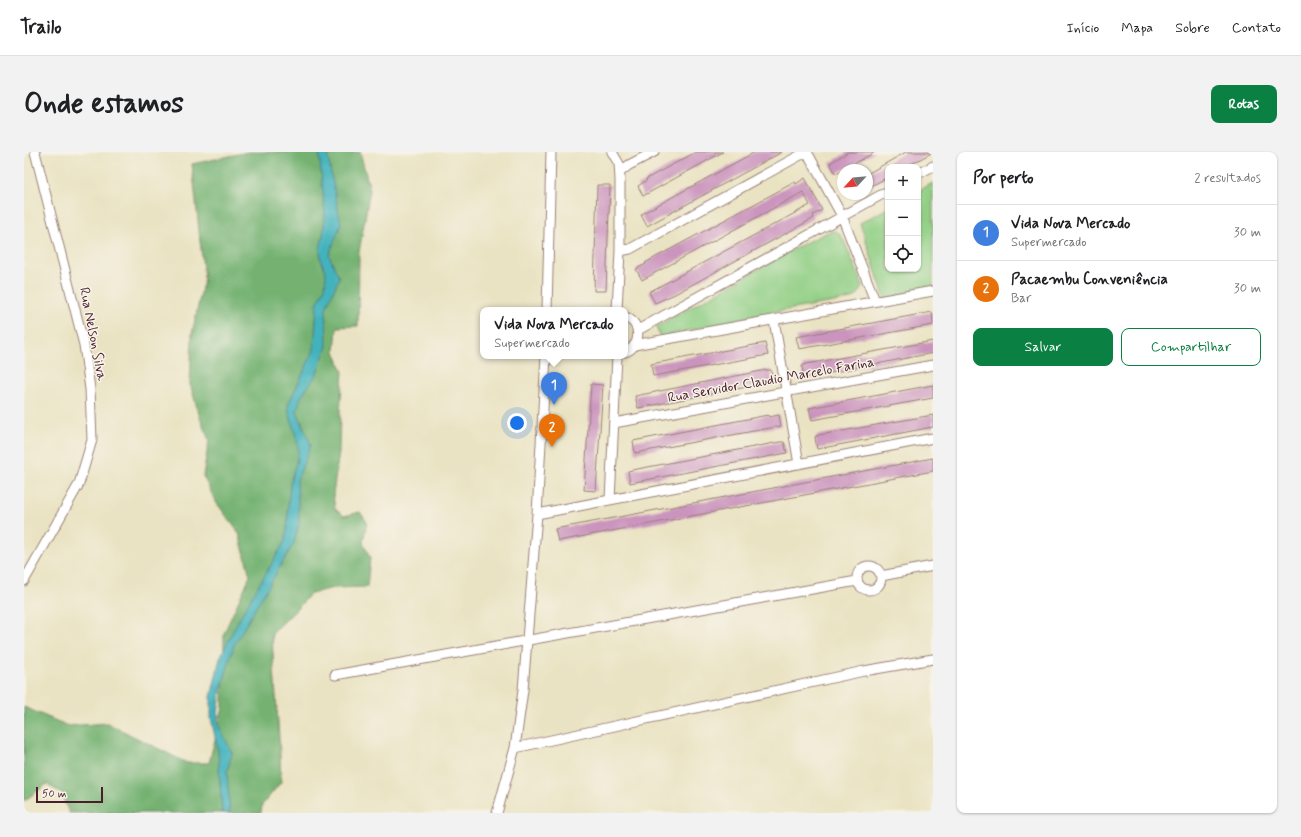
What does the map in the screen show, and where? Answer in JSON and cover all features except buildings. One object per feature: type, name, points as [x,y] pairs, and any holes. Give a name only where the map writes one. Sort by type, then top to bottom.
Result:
[{"type":"street","name":"Rua Nelson Silva","points":[[24,581],[79,484],[92,440],[90,389],[84,345],[35,152]]},
{"type":"street","points":[[547,307],[551,152]]},
{"type":"street","points":[[612,152],[619,164],[620,172],[620,251],[617,307]]},
{"type":"street","points":[[620,172],[654,152]]},
{"type":"street","points":[[620,251],[630,249],[807,152],[842,216],[875,301]]},
{"type":"street","points":[[921,172],[933,166]]},
{"type":"street","points":[[638,330],[885,193]]},
{"type":"street","points":[[634,345],[933,291]]},
{"type":"street","points":[[628,318],[633,321],[638,330],[638,337],[634,345],[628,350]]},
{"type":"street","points":[[774,320],[799,464]]},
{"type":"street","points":[[497,813],[515,748],[523,690],[537,514],[546,359]]},
{"type":"street","points":[[610,500],[617,359]]},
{"type":"street","name":"Rua Servidor Claudio Marcelo Farina","points":[[614,423],[933,365]]},
{"type":"street","points":[[537,514],[933,438]]},
{"type":"street","points":[[866,566],[877,569],[881,576],[878,586],[871,590],[864,589],[858,584],[858,573],[866,566]]},
{"type":"street","points":[[881,576],[933,566]]},
{"type":"street","points":[[335,675],[857,580]]},
{"type":"street","points":[[515,748],[864,671],[933,660]]},
{"type":"green space","points":[[248,152],[360,152],[370,190],[359,252],[358,326],[337,327],[335,351],[343,372],[339,452],[333,494],[335,509],[344,516],[360,512],[367,522],[363,542],[370,558],[367,587],[334,588],[311,593],[272,633],[281,782],[262,805],[261,813],[69,813],[61,793],[47,784],[24,801],[24,707],[68,726],[107,723],[187,763],[209,763],[223,708],[224,633],[250,576],[239,533],[216,502],[203,476],[209,440],[202,424],[190,384],[192,334],[204,278],[192,164]]},
{"type":"green space","points":[[933,183],[933,288],[885,299],[860,223],[885,210],[885,272],[921,272],[921,189]]},
{"type":"green space","points":[[835,231],[839,233],[843,239],[862,283],[858,295],[854,298],[757,315],[660,337],[656,327],[805,243],[828,232]]},
{"type":"water","points":[[319,152],[329,152],[328,158],[341,224],[329,255],[339,278],[326,308],[327,346],[316,375],[301,397],[297,411],[311,445],[297,480],[299,523],[294,543],[234,645],[221,691],[218,724],[232,753],[227,772],[230,813],[222,813],[218,751],[211,718],[211,697],[220,658],[228,641],[240,617],[285,541],[291,482],[298,450],[297,439],[288,405],[314,350],[317,304],[325,288],[326,273],[321,260],[320,249],[325,214]]},
{"type":"place","name":"Vida Nova Mercado","points":[[554,405]]},
{"type":"place","name":"Pacaembu Conveniência","points":[[552,447]]}]
